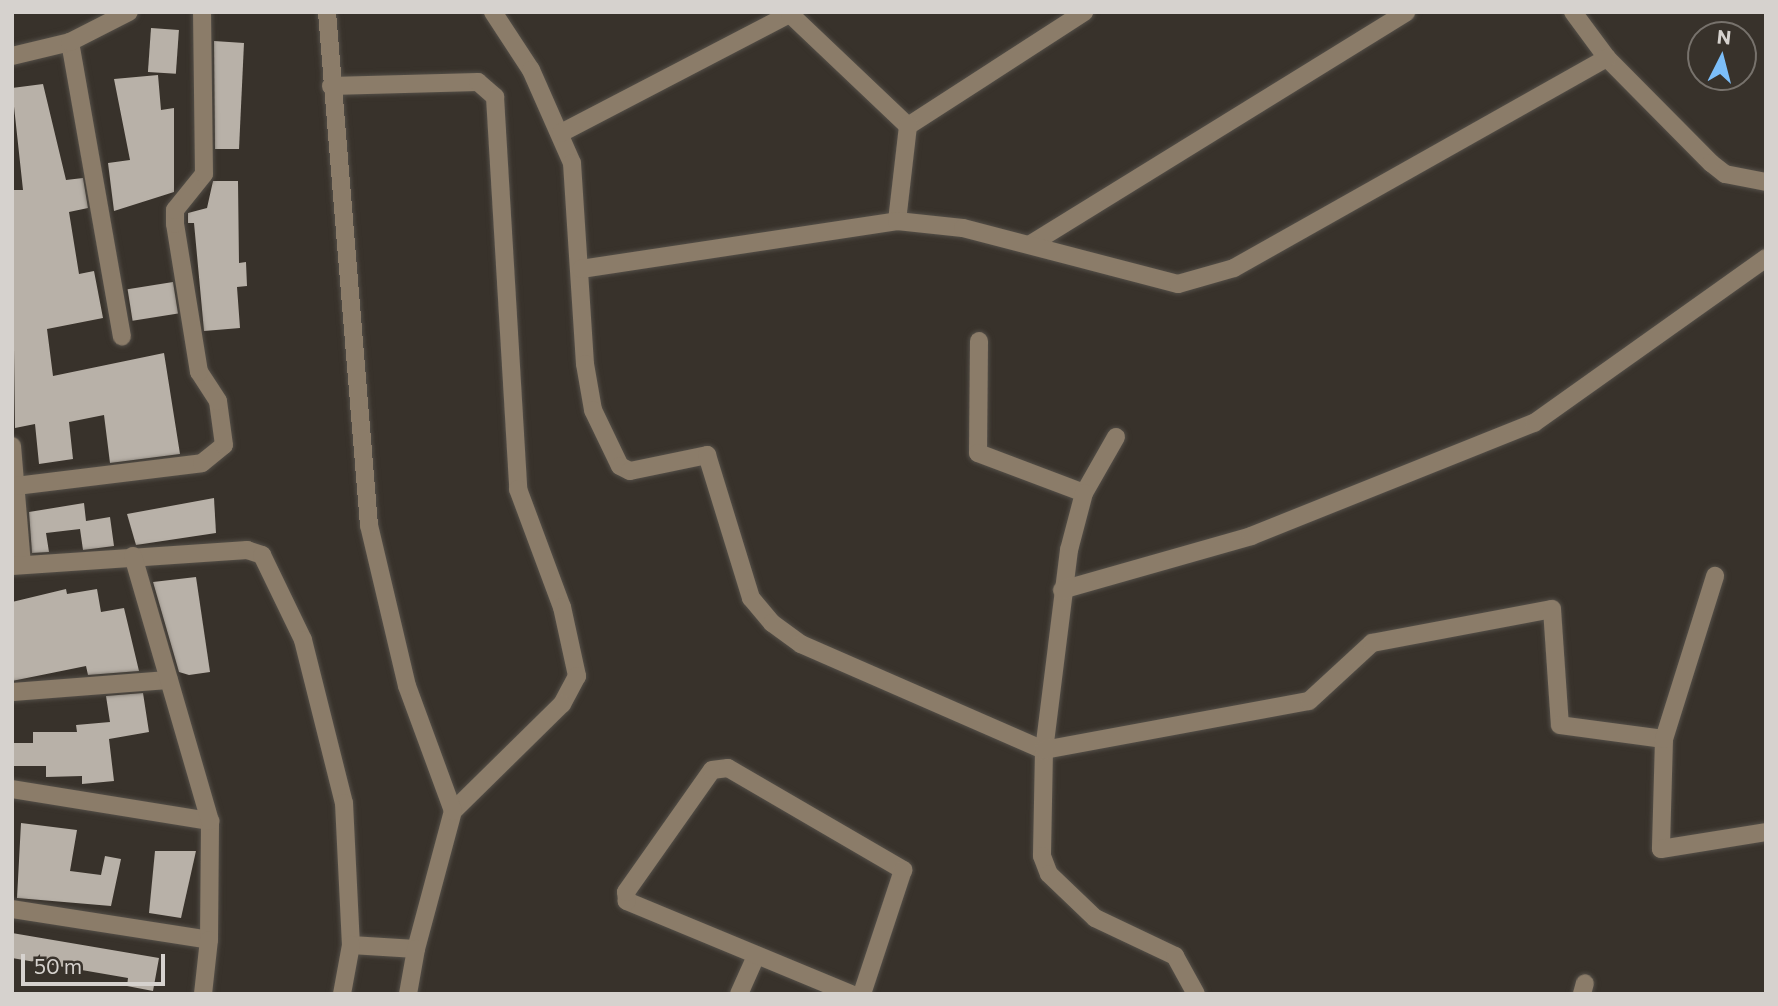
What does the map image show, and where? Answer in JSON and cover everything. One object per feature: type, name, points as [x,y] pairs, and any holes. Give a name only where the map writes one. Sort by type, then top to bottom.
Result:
[{"type":"street","points":[[12,56],[70,42],[129,12]]},
{"type":"street","points":[[16,486],[202,463],[223,445],[218,401],[199,372],[175,224],[175,210],[204,174],[202,12]]},
{"type":"street","points":[[327,12],[369,525],[407,686],[453,811]]},
{"type":"street","points":[[493,12],[561,133],[572,163],[593,410],[620,466],[630,471],[707,455],[751,598],[772,623],[801,644],[1044,750],[1309,701],[1372,643],[1552,609],[1560,725],[1664,739]]},
{"type":"street","points":[[908,126],[1084,12]]},
{"type":"street","points":[[1031,244],[1406,12]]},
{"type":"street","points":[[1573,12],[1608,58],[1718,169],[1766,182]]},
{"type":"street","points":[[561,133],[789,13],[908,126]]},
{"type":"street","points":[[70,42],[122,336]]},
{"type":"street","points":[[580,269],[897,221],[1031,244],[1178,284],[1234,268],[1608,58]]},
{"type":"street","points":[[331,86],[478,82],[495,97],[518,489],[562,607],[577,676],[562,704],[453,811],[416,949],[408,994]]},
{"type":"street","points":[[897,221],[908,126]]},
{"type":"street","points":[[1062,590],[1251,536],[1534,423],[1766,258]]},
{"type":"street","points":[[979,341],[978,453],[1084,493]]},
{"type":"street","points":[[1116,437],[1084,493],[1062,590],[1044,750],[1042,856],[1049,874],[1095,918],[1175,956],[1196,994]]},
{"type":"street","points":[[12,446],[16,486],[17,565],[247,550],[273,568],[303,640],[344,803],[351,945],[342,994]]},
{"type":"street","points":[[133,556],[210,821],[209,940],[203,994]]},
{"type":"street","points":[[1715,576],[1664,739],[1661,849],[1766,832]]},
{"type":"street","points":[[12,692],[169,680]]},
{"type":"street","points":[[851,994],[627,901],[626,892],[719,768],[903,870],[862,994]]},
{"type":"street","points":[[12,789],[210,821]]},
{"type":"street","points":[[12,909],[209,940]]},
{"type":"street","points":[[351,945],[416,949]]},
{"type":"street","points":[[740,994],[756,956]]},
{"type":"building","points":[[151,28],[179,30],[176,74],[148,72]]},
{"type":"building","points":[[214,41],[244,43],[239,149],[215,149]]},
{"type":"building","points":[[158,75],[161,110],[174,108],[174,192],[114,211],[108,163],[130,160],[114,79]]},
{"type":"building","points":[[43,84],[66,180],[83,178],[88,208],[69,212],[79,274],[94,271],[103,318],[47,329],[53,376],[164,353],[180,454],[110,463],[104,415],[69,422],[73,459],[39,464],[35,424],[15,428],[12,190],[23,190],[12,88]]},
{"type":"building","points":[[213,181],[238,181],[239,263],[246,262],[247,286],[237,287],[240,328],[204,331],[194,223],[188,223],[188,213],[207,208]]},
{"type":"building","points":[[173,282],[178,314],[133,321],[128,289]]},
{"type":"building","points":[[214,498],[216,533],[136,545],[127,514]]},
{"type":"building","points":[[84,503],[86,521],[110,517],[114,546],[83,550],[80,529],[46,533],[49,552],[32,553],[29,512]]},
{"type":"building","points":[[196,577],[210,672],[189,675],[179,672],[153,582]]},
{"type":"building","points":[[66,589],[67,594],[97,589],[101,612],[124,608],[139,671],[88,675],[86,666],[12,681],[12,602]]},
{"type":"building","points":[[143,693],[149,732],[109,739],[114,781],[82,784],[82,776],[46,777],[46,766],[12,766],[12,743],[33,743],[33,732],[77,732],[76,725],[110,722],[106,696]]},
{"type":"building","points":[[21,823],[77,830],[70,871],[101,875],[105,856],[121,859],[111,906],[17,898]]},
{"type":"building","points":[[155,851],[196,851],[181,918],[149,913]]},
{"type":"building","points":[[12,933],[159,958],[153,991],[127,986],[128,978],[12,958]]}]
